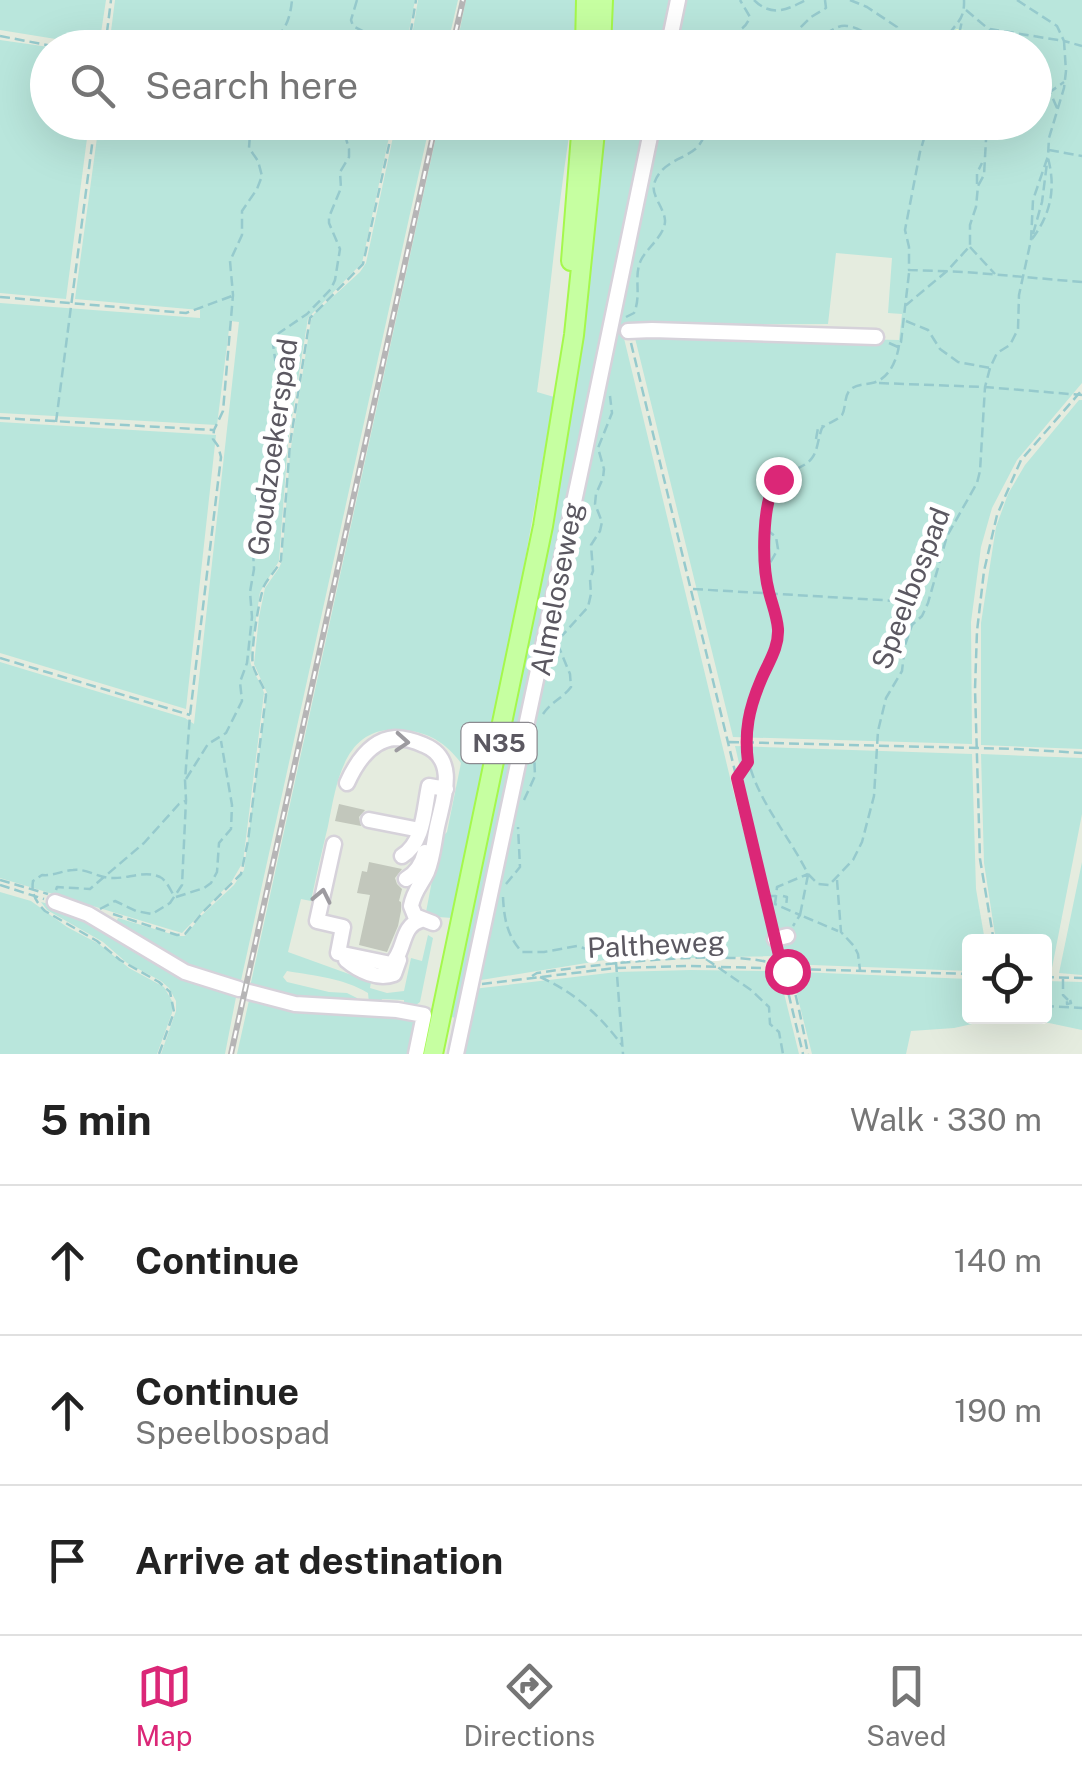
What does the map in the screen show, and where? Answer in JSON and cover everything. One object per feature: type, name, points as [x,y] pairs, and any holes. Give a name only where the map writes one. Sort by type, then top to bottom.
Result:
[{"type":"main road","points":[[585,30],[586,0]]},
{"type":"main road","points":[[602,30],[603,0]]},
{"type":"main road","name":"N35","points":[[558,431],[581,140]]},
{"type":"main road","name":"N35","points":[[558,431],[574,336],[594,140]]},
{"type":"main road","name":"Almeloseweg","points":[[433,1054],[525,619],[558,431]]},
{"type":"street","points":[[672,30],[678,0]]},
{"type":"street","name":"Almeloseweg","points":[[456,1054],[550,626],[649,140]]},
{"type":"street","points":[[624,328],[876,337]]},
{"type":"street","points":[[334,844],[316,921],[343,927],[338,954],[387,965],[394,963],[408,928],[414,921],[427,921],[416,916],[411,906],[416,888],[428,870],[444,762],[436,750],[392,738],[364,753],[347,784]]},
{"type":"street","points":[[402,856],[412,850],[420,830],[429,786],[442,788]]},
{"type":"street","points":[[406,879],[413,876],[424,857],[442,788]]},
{"type":"street","points":[[369,820],[420,830]]},
{"type":"street","points":[[52,897],[185,972],[244,991],[294,1004],[424,1014],[416,1054]]},
{"type":"path","points":[[107,30],[111,0]]},
{"type":"path","points":[[283,30],[292,0]]},
{"type":"path","points":[[357,0],[352,20],[362,30]]},
{"type":"path","points":[[411,30],[416,0]]},
{"type":"path","points":[[740,0],[750,16],[742,30]]},
{"type":"path","points":[[754,0],[760,6],[782,10],[806,0]]},
{"type":"path","points":[[799,30],[826,8],[825,0]]},
{"type":"path","points":[[850,0],[867,7],[897,30]]},
{"type":"path","points":[[960,30],[964,0]]},
{"type":"path","points":[[1017,0],[1057,26],[1064,41],[1065,80],[1052,125]]},
{"type":"path","points":[[964,9],[996,30]]},
{"type":"path","points":[[953,30],[962,19]]},
{"type":"path","points":[[832,30],[844,25],[856,30]]},
{"type":"path","points":[[0,36],[30,42]]},
{"type":"path","points":[[1052,39],[1082,46]]},
{"type":"path","points":[[1052,88],[1065,80]]},
{"type":"path","points":[[1057,109],[1054,100],[1058,86]]},
{"type":"path","points":[[56,422],[93,140]]},
{"type":"path","points":[[175,897],[182,885],[190,715],[221,456],[213,439],[223,411],[233,296],[230,261],[242,235],[242,211],[262,176],[249,148],[250,140]]},
{"type":"path","points":[[185,780],[208,744],[220,738],[232,724],[243,695],[240,682],[247,663],[253,551],[260,522],[256,494],[268,470],[266,450],[286,418],[275,395],[274,344],[278,333],[307,314],[335,280],[340,249],[329,217],[342,186],[340,172],[349,149],[346,140]]},
{"type":"path","name":"Goudzoekerspad","points":[[175,897],[152,914],[115,901],[99,910],[181,935],[240,874],[248,841],[266,695],[253,666],[258,616],[264,585],[281,560],[290,444],[310,318],[363,264],[390,140]]},
{"type":"path","points":[[704,140],[699,149],[673,161],[654,183],[664,227],[642,260],[638,271],[639,301],[634,313],[627,316],[624,328],[765,896],[781,938],[782,968],[806,1054]]},
{"type":"path","points":[[876,383],[892,366],[900,346],[909,270],[905,230],[924,140]]},
{"type":"path","points":[[985,140],[984,175],[970,225],[970,246],[995,274]]},
{"type":"path","points":[[1031,240],[1042,202],[1048,140]]},
{"type":"path","points":[[1048,150],[1082,156]]},
{"type":"path","points":[[1031,240],[1033,200],[1048,156]]},
{"type":"path","points":[[1031,240],[1050,206],[1052,173],[1048,156]]},
{"type":"path","name":"Speelbospad","points":[[808,874],[818,884],[829,885],[857,853],[866,828],[874,796],[877,746],[886,698],[902,671],[912,625],[928,604],[947,536],[976,483],[990,368],[1018,329],[1031,240]]},
{"type":"path","points":[[905,306],[970,246]]},
{"type":"path","points":[[909,270],[1082,282]]},
{"type":"path","points":[[0,298],[186,313],[233,296]]},
{"type":"path","points":[[905,320],[928,330],[940,348],[958,362],[990,368]]},
{"type":"path","points":[[876,337],[879,343],[900,346]]},
{"type":"path","points":[[781,938],[800,915],[808,874],[758,790],[746,742],[748,715],[777,641],[766,569],[765,529],[771,488],[785,473],[807,463],[824,426],[839,419],[851,389],[860,384],[1081,393]]},
{"type":"path","points":[[538,727],[544,712],[571,687],[558,645],[588,607],[591,594],[591,545],[602,522],[595,504],[604,478],[598,448],[612,412],[608,390]]},
{"type":"path","points":[[993,934],[980,860],[977,748],[977,631],[984,571],[997,515],[1022,460],[1081,393]]},
{"type":"path","points":[[0,418],[214,430]]},
{"type":"path","points":[[765,529],[776,537],[778,549],[766,569]]},
{"type":"path","points":[[912,625],[915,602],[940,554]]},
{"type":"path","points":[[691,589],[915,602]]},
{"type":"path","points":[[0,658],[190,715]]},
{"type":"path","points":[[175,897],[211,882],[217,872],[219,842],[231,829],[232,805],[220,738]]},
{"type":"path","points":[[522,806],[535,776],[536,739]]},
{"type":"path","points":[[728,742],[1082,754]]},
{"type":"path","points":[[737,778],[748,762]]},
{"type":"path","points":[[52,897],[57,887],[90,889],[106,878],[186,800]]},
{"type":"path","points":[[518,817],[520,867],[505,885],[504,908],[508,933],[522,952],[577,946],[593,951],[632,952],[663,946],[684,958]]},
{"type":"path","points":[[159,1054],[174,1012],[166,988],[120,960],[98,940],[45,911],[32,889],[33,881],[42,875],[80,870],[117,879],[158,876],[175,897]]},
{"type":"path","points":[[808,874],[777,887],[776,904],[841,932],[858,954],[860,971]]},
{"type":"path","points":[[836,878],[841,932]]},
{"type":"path","points":[[0,883],[52,897]]},
{"type":"path","points":[[0,883],[33,896],[52,897]]},
{"type":"path","points":[[765,896],[776,896]]},
{"type":"path","points":[[782,896],[788,897],[786,909]]},
{"type":"path","name":"Paltheweg","points":[[531,977],[616,962],[684,958],[770,962],[782,968]]},
{"type":"path","points":[[705,958],[768,1007],[770,1024],[779,1032],[784,1054]]},
{"type":"path","points":[[616,962],[623,1054]]},
{"type":"path","name":"Paltheweg","points":[[471,986],[616,968],[782,968]]},
{"type":"path","points":[[782,968],[962,974]]},
{"type":"path","points":[[538,976],[582,1000],[622,1045]]},
{"type":"path","points":[[1052,976],[1082,978]]},
{"type":"path","points":[[1063,977],[1061,996],[1068,1004]]},
{"type":"path","points":[[1052,1005],[1082,1008]]},
{"type":"shaded area","points":[[0,0],[106,0],[101,30],[30,30],[30,35],[0,30]]},
{"type":"shaded area","points":[[115,0],[415,0],[409,30],[111,30]]},
{"type":"shaded area","points":[[418,0],[458,0],[451,30],[413,30]]},
{"type":"shaded area","points":[[466,0],[578,0],[577,30],[460,30]]},
{"type":"shaded area","points":[[612,0],[674,0],[668,30],[610,30]]},
{"type":"shaded area","points":[[682,0],[1082,0],[1082,383],[1017,460],[992,508],[981,547],[971,622],[972,744],[733,737],[634,334],[899,340],[902,314],[888,313],[892,258],[836,253],[828,324],[634,325],[622,330],[776,956],[605,960],[475,981],[652,140],[1052,140],[1052,30],[676,30]]},
{"type":"shaded area","points":[[0,40],[30,44],[30,140],[87,140],[66,299],[0,293]]},
{"type":"shaded area","points":[[97,140],[388,140],[362,263],[308,318],[288,442],[279,561],[260,592],[250,660],[264,693],[243,862],[232,881],[182,933],[0,878],[0,662],[194,724],[239,322],[230,321],[217,425],[0,413],[0,303],[200,318],[200,310],[75,299]]},
{"type":"shaded area","points":[[392,140],[426,140],[240,985],[193,971],[115,925],[118,918],[185,936],[244,870],[267,693],[254,664],[259,617],[265,588],[282,561],[290,454],[311,320],[366,263]]},
{"type":"shaded area","points":[[435,140],[568,140],[537,392],[554,397],[508,656],[452,918],[426,912],[440,839],[447,832],[461,763],[443,744],[412,731],[383,731],[368,736],[356,746],[340,774],[311,901],[301,899],[288,952],[371,982],[370,988],[387,993],[404,991],[411,958],[422,961],[428,935],[433,938],[420,1002],[416,1005],[382,999],[381,1003],[369,1003],[368,993],[349,984],[287,971],[283,977],[287,982],[347,993],[357,998],[358,1003],[293,997],[250,987]]},
{"type":"shaded area","points":[[599,140],[645,140],[460,1019],[447,1016],[547,550]]},
{"type":"shaded area","points":[[1079,400],[1082,749],[981,745],[981,623],[996,527],[1008,494],[1025,465]]},
{"type":"shaded area","points":[[0,422],[216,435],[186,709],[0,653]]},
{"type":"shaded area","points":[[735,746],[972,754],[976,889],[984,934],[962,934],[962,971],[786,964]]},
{"type":"shaded area","points":[[981,754],[1082,758],[1082,814],[1052,968],[1052,934],[995,934],[984,863]]},
{"type":"shaded area","points":[[1082,862],[1082,975],[1059,973]]},
{"type":"shaded area","points":[[0,892],[31,901],[129,968],[164,987],[172,1001],[172,1013],[157,1054],[0,1054]]},
{"type":"shaded area","points":[[41,902],[237,992],[225,1054],[161,1054],[176,1011],[169,988],[127,963],[103,942],[47,910]]},
{"type":"shaded area","points":[[617,972],[779,973],[799,1054],[459,1054],[473,989]]},
{"type":"shaded area","points":[[795,974],[962,979],[962,1024],[972,1024],[911,1031],[906,1054],[812,1054]]},
{"type":"shaded area","points":[[1052,981],[1082,982],[1082,1030],[1052,1024]]},
{"type":"shaded area","points":[[250,996],[305,1011],[417,1019],[410,1054],[237,1054]]},
{"type":"building","points":[[339,804],[365,810],[359,817],[361,826],[335,821]]},
{"type":"building","points":[[369,862],[402,869],[395,878],[402,889],[401,911],[387,952],[359,945],[370,895],[357,893],[362,871],[367,872]]},
{"type":"railway","points":[[456,30],[463,0]]},
{"type":"railway","points":[[231,1054],[432,140]]},
{"type":"route","points":[[778,479],[769,493],[765,515],[767,581],[777,641],[748,715],[748,762],[737,778],[782,968],[787,971]]}]
